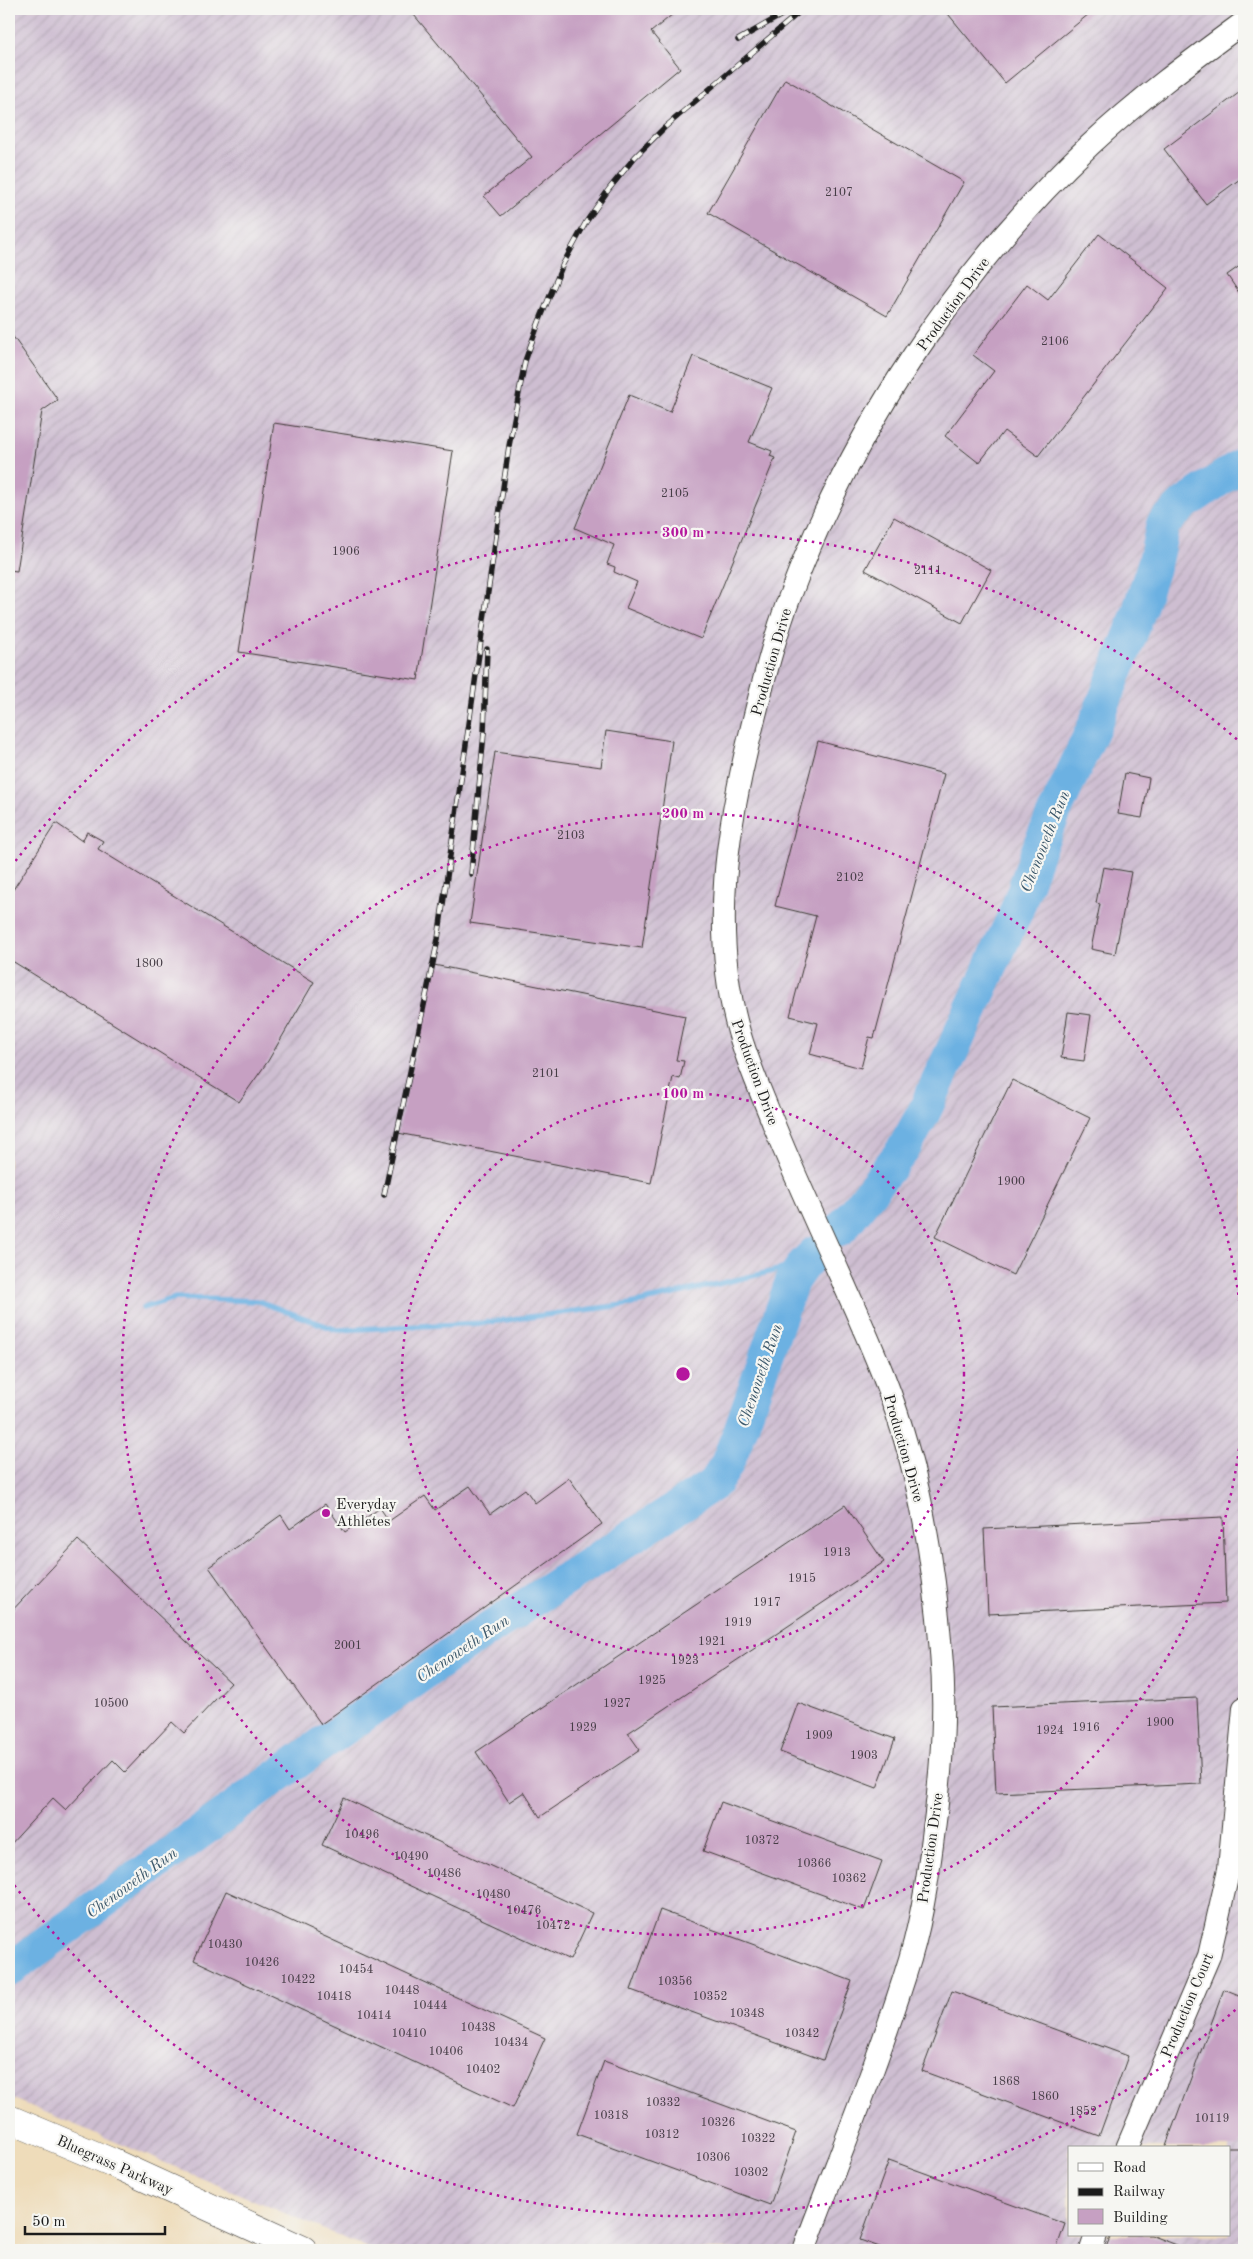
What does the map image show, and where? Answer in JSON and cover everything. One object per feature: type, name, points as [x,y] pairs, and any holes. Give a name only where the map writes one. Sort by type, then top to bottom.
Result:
[{"type":"street","name":"Production Drive","points":[[804,2250],[878,2053],[910,1958],[921,1913],[932,1850],[941,1771],[944,1710],[942,1657],[934,1575],[920,1500],[904,1436],[883,1376],[751,1069],[733,1008],[727,976],[723,909],[727,849],[738,783],[772,650],[790,596],[819,527],[859,447],[901,375],[945,311],[988,256],[1054,180],[1134,105],[1244,22]]},
{"type":"street","name":"Production Court","points":[[1128,2146],[1209,1956],[1228,1869],[1244,1708]]},
{"type":"street","name":"Bluegrass Parkway","points":[[9,2119],[111,2162],[302,2250]]},
{"type":"street","points":[[1091,2250],[1096,2236]]},
{"type":"shaded area","points":[[9,9],[1244,9],[1244,2250],[372,2250],[9,2097]]},
{"type":"building","points":[[409,9],[679,9],[651,32],[680,68],[501,216],[484,196],[532,157]]},
{"type":"building","points":[[944,9],[1095,9],[1005,83]]},
{"type":"building","points":[[785,79],[964,182],[887,316],[708,213]]},
{"type":"building","points":[[1244,89],[1244,176],[1206,204],[1164,149]]},
{"type":"building","points":[[1099,234],[1168,288],[1038,456],[1004,431],[979,463],[945,436],[994,371],[973,355],[1027,284],[1048,300]]},
{"type":"building","points":[[1244,263],[1244,300],[1227,275]]},
{"type":"building","points":[[9,331],[58,400],[42,411],[17,571],[9,570]]},
{"type":"building","points":[[693,356],[772,388],[749,442],[772,451],[770,456],[775,458],[701,639],[626,608],[637,582],[614,572],[615,567],[607,564],[614,545],[575,528],[629,395],[670,412]]},
{"type":"building","points":[[274,423],[453,451],[418,680],[239,652]]},
{"type":"building","points":[[894,517],[991,570],[962,623],[865,570]]},
{"type":"building","points":[[606,731],[672,741],[642,948],[470,923],[495,752],[601,767]]},
{"type":"building","points":[[818,741],[944,774],[874,1038],[869,1037],[861,1068],[810,1054],[818,1023],[790,1016],[816,916],[775,906]]},
{"type":"building","points":[[1125,773],[1149,778],[1142,818],[1118,814]]},
{"type":"building","points":[[56,823],[82,841],[87,832],[103,841],[98,849],[314,982],[268,1061],[239,1102],[9,959],[9,896]]},
{"type":"building","points":[[1103,867],[1131,872],[1115,954],[1091,949],[1100,904],[1096,903]]},
{"type":"building","points":[[434,965],[685,1016],[676,1060],[684,1061],[680,1079],[673,1077],[651,1183],[398,1133]]},
{"type":"building","points":[[1068,1012],[1091,1015],[1084,1061],[1061,1058]]},
{"type":"building","points":[[1012,1080],[1090,1118],[1013,1275],[935,1237]]},
{"type":"building","points":[[569,1478],[602,1524],[321,1724],[209,1567],[281,1515],[290,1529],[325,1504],[345,1532],[380,1508],[389,1521],[425,1496],[435,1510],[470,1486],[490,1514],[525,1489],[535,1503]]},
{"type":"building","points":[[845,1505],[884,1562],[628,1733],[640,1750],[540,1817],[524,1792],[509,1802],[476,1752]]},
{"type":"building","points":[[1223,1517],[1226,1603],[988,1614],[984,1529]]},
{"type":"building","points":[[78,1540],[231,1683],[184,1733],[172,1722],[125,1772],[113,1760],[66,1810],[53,1798],[9,1846],[9,1614]]},
{"type":"building","points":[[1197,1698],[1201,1784],[996,1793],[992,1707]]},
{"type":"building","points":[[798,1703],[895,1739],[877,1788],[780,1752]]},
{"type":"building","points":[[344,1798],[592,1913],[570,1960],[322,1845]]},
{"type":"building","points":[[721,1802],[882,1861],[864,1910],[703,1851]]},
{"type":"building","points":[[226,1891],[545,2038],[513,2108],[194,1960]]},
{"type":"building","points":[[660,1910],[852,1981],[823,2060],[631,1990]]},
{"type":"building","points":[[1224,1989],[1244,1997],[1244,2135],[1239,2148],[1230,2148],[1230,2146],[1166,2146]]},
{"type":"building","points":[[952,1991],[1128,2056],[1099,2136],[922,2071]]},
{"type":"building","points":[[604,2061],[796,2132],[770,2205],[577,2134]]},
{"type":"building","points":[[889,2160],[1065,2224],[1056,2250],[888,2250],[860,2240]]},
{"type":"building","points":[[1111,2236],[1154,2236],[1187,2249],[1187,2250],[1105,2250]]},
{"type":"waterway","name":"Chenoweth Run","points":[[840,1230],[903,1150],[924,1112],[1016,912],[1041,842],[1096,722],[1135,623],[1155,561],[1163,524],[1185,503],[1244,463]]},
{"type":"waterway","name":"Chenoweth Run","points":[[9,1970],[322,1744],[472,1640],[715,1483],[726,1466],[740,1431],[792,1281],[804,1264],[815,1253]]},
{"type":"waterway","points":[[143,1308],[175,1298],[258,1301],[337,1330],[482,1323],[631,1304],[804,1264]]},
{"type":"railway","points":[[738,40],[792,9]]},
{"type":"railway","points":[[384,1195],[438,939],[509,446],[525,361],[563,264],[586,222],[609,189],[635,157],[664,128],[803,9]]},
{"type":"railway","points":[[471,874],[484,733],[487,649]]},
{"type":"place","name":"Everyday Athletes","points":[[326,1513]]}]
